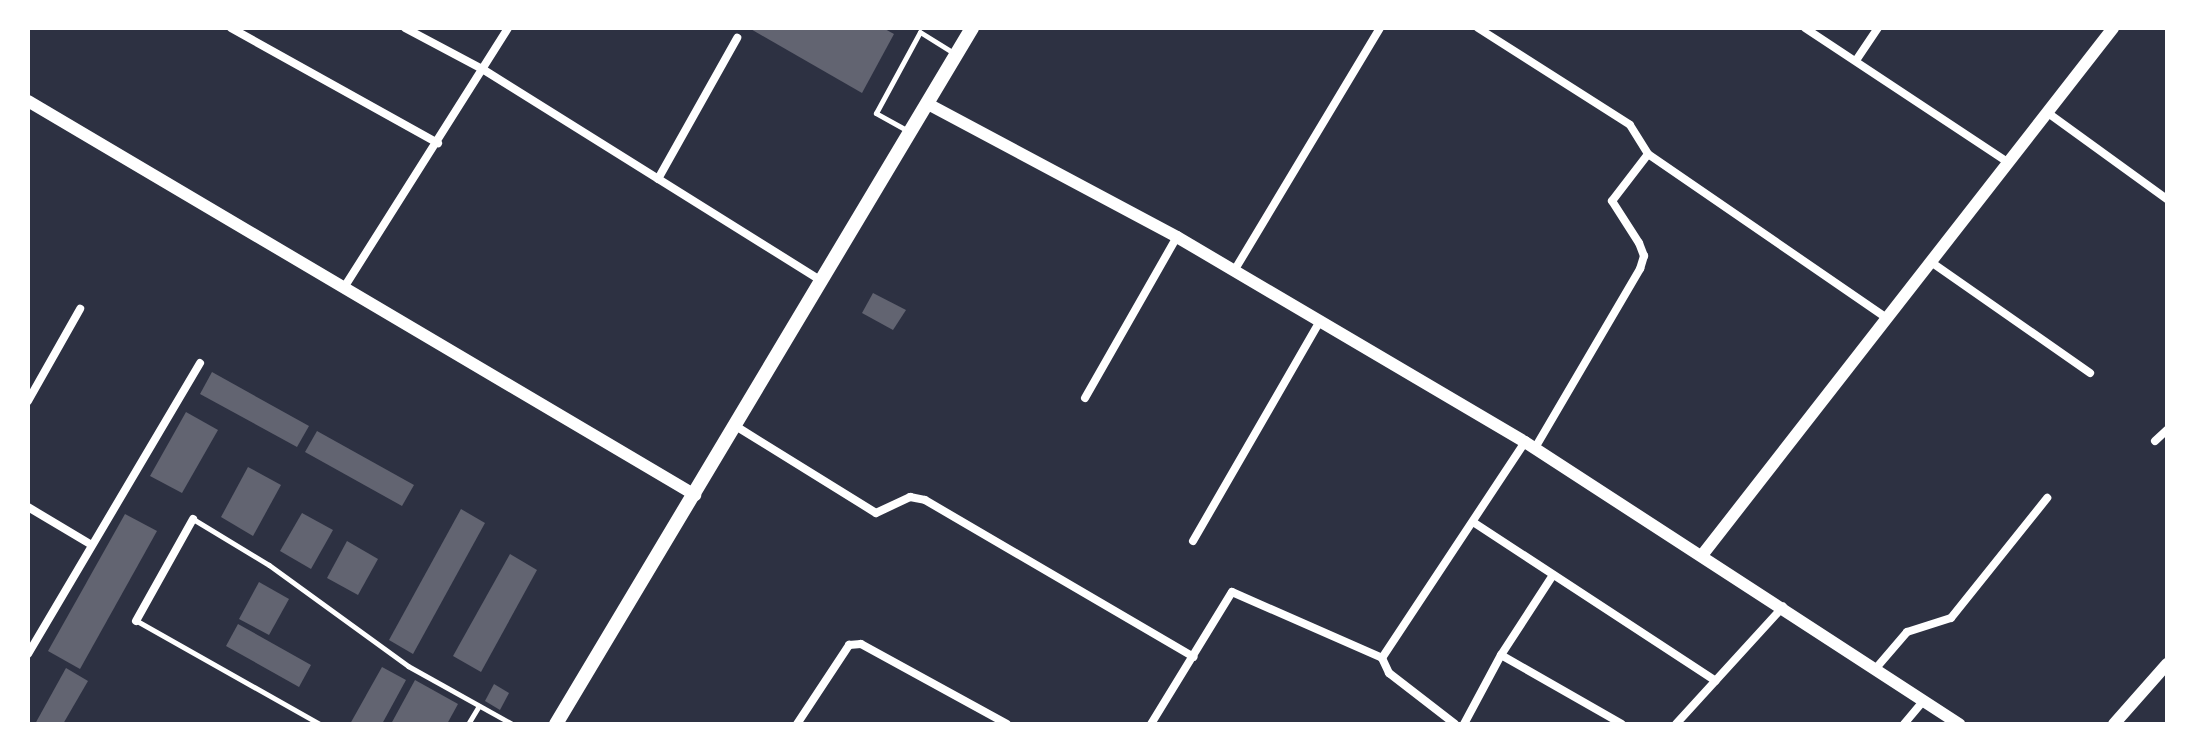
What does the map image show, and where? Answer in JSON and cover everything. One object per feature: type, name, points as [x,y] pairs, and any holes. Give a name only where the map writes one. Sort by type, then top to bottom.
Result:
[{"type":"main road","points":[[556,724],[972,28]]},
{"type":"street","points":[[231,28],[438,143]]},
{"type":"street","points":[[405,28],[484,70],[820,280]]},
{"type":"street","points":[[345,286],[508,28]]},
{"type":"street","points":[[1234,271],[1380,28]]},
{"type":"street","points":[[1478,28],[1630,125],[1648,154],[1885,317]]},
{"type":"street","points":[[1805,28],[1857,59],[2006,161]]},
{"type":"street","points":[[1857,59],[1878,28]]},
{"type":"street","points":[[1703,554],[2006,161],[2048,113],[2113,28]]},
{"type":"street","points":[[658,179],[737,38]]},
{"type":"street","points":[[28,101],[695,495]]},
{"type":"street","points":[[928,104],[1177,237],[1530,445],[1877,667],[1959,724]]},
{"type":"street","points":[[2048,113],[2167,199]]},
{"type":"street","points":[[1382,658],[1473,522],[1530,445],[1640,269],[1644,256],[1639,243],[1612,201],[1648,154]]},
{"type":"street","points":[[1085,398],[1177,237]]},
{"type":"street","points":[[1931,262],[2090,373]]},
{"type":"street","points":[[28,401],[80,309]]},
{"type":"street","points":[[1193,541],[1320,321]]},
{"type":"street","points":[[28,654],[90,544],[200,363]]},
{"type":"street","points":[[734,425],[876,513],[910,497],[925,500],[1194,657]]},
{"type":"street","points":[[2155,441],[2167,430]]},
{"type":"street","points":[[1877,667],[1907,632],[1951,618],[2047,498]]},
{"type":"street","points":[[28,507],[90,544]]},
{"type":"street","points":[[136,621],[193,519]]},
{"type":"street","points":[[1473,522],[1716,681]]},
{"type":"street","points":[[1464,724],[1501,655],[1553,575]]},
{"type":"street","points":[[1151,724],[1232,592],[1382,658],[1389,673],[1455,724]]},
{"type":"street","points":[[1676,724],[1783,607]]},
{"type":"street","points":[[797,724],[849,645],[861,644],[1007,724]]},
{"type":"street","points":[[1501,655],[1622,724]]},
{"type":"street","points":[[2114,724],[2167,664]]},
{"type":"street","points":[[1904,724],[1923,701]]},
{"type":"lane","points":[[910,133],[876,113],[920,32],[957,55]]},
{"type":"lane","points":[[193,519],[269,565],[408,666],[512,724]]},
{"type":"lane","points":[[136,621],[320,724]]},
{"type":"lane","points":[[468,724],[479,706]]},
{"type":"building","points":[[749,28],[883,28],[894,34],[862,93]]},
{"type":"building","points":[[873,293],[906,310],[893,330],[862,313]]},
{"type":"building","points":[[212,372],[309,426],[297,447],[200,394]]},
{"type":"building","points":[[186,412],[218,430],[182,493],[150,476]]},
{"type":"building","points":[[317,431],[414,485],[402,506],[305,452]]},
{"type":"building","points":[[248,467],[281,485],[253,536],[221,517]]},
{"type":"building","points":[[461,509],[485,523],[413,654],[389,640]]},
{"type":"building","points":[[302,513],[333,530],[311,569],[280,551]]},
{"type":"building","points":[[125,514],[157,531],[80,669],[48,651]]},
{"type":"building","points":[[347,541],[378,559],[358,595],[327,578]]},
{"type":"building","points":[[510,554],[537,570],[481,672],[453,656]]},
{"type":"building","points":[[259,582],[289,599],[269,635],[239,619]]},
{"type":"building","points":[[238,624],[311,665],[299,687],[226,646]]},
{"type":"building","points":[[382,667],[406,680],[382,724],[350,724]]},
{"type":"building","points":[[66,668],[88,681],[63,724],[35,724]]},
{"type":"building","points":[[415,680],[458,704],[447,724],[391,724]]},
{"type":"building","points":[[494,684],[509,693],[500,710],[485,701]]}]
